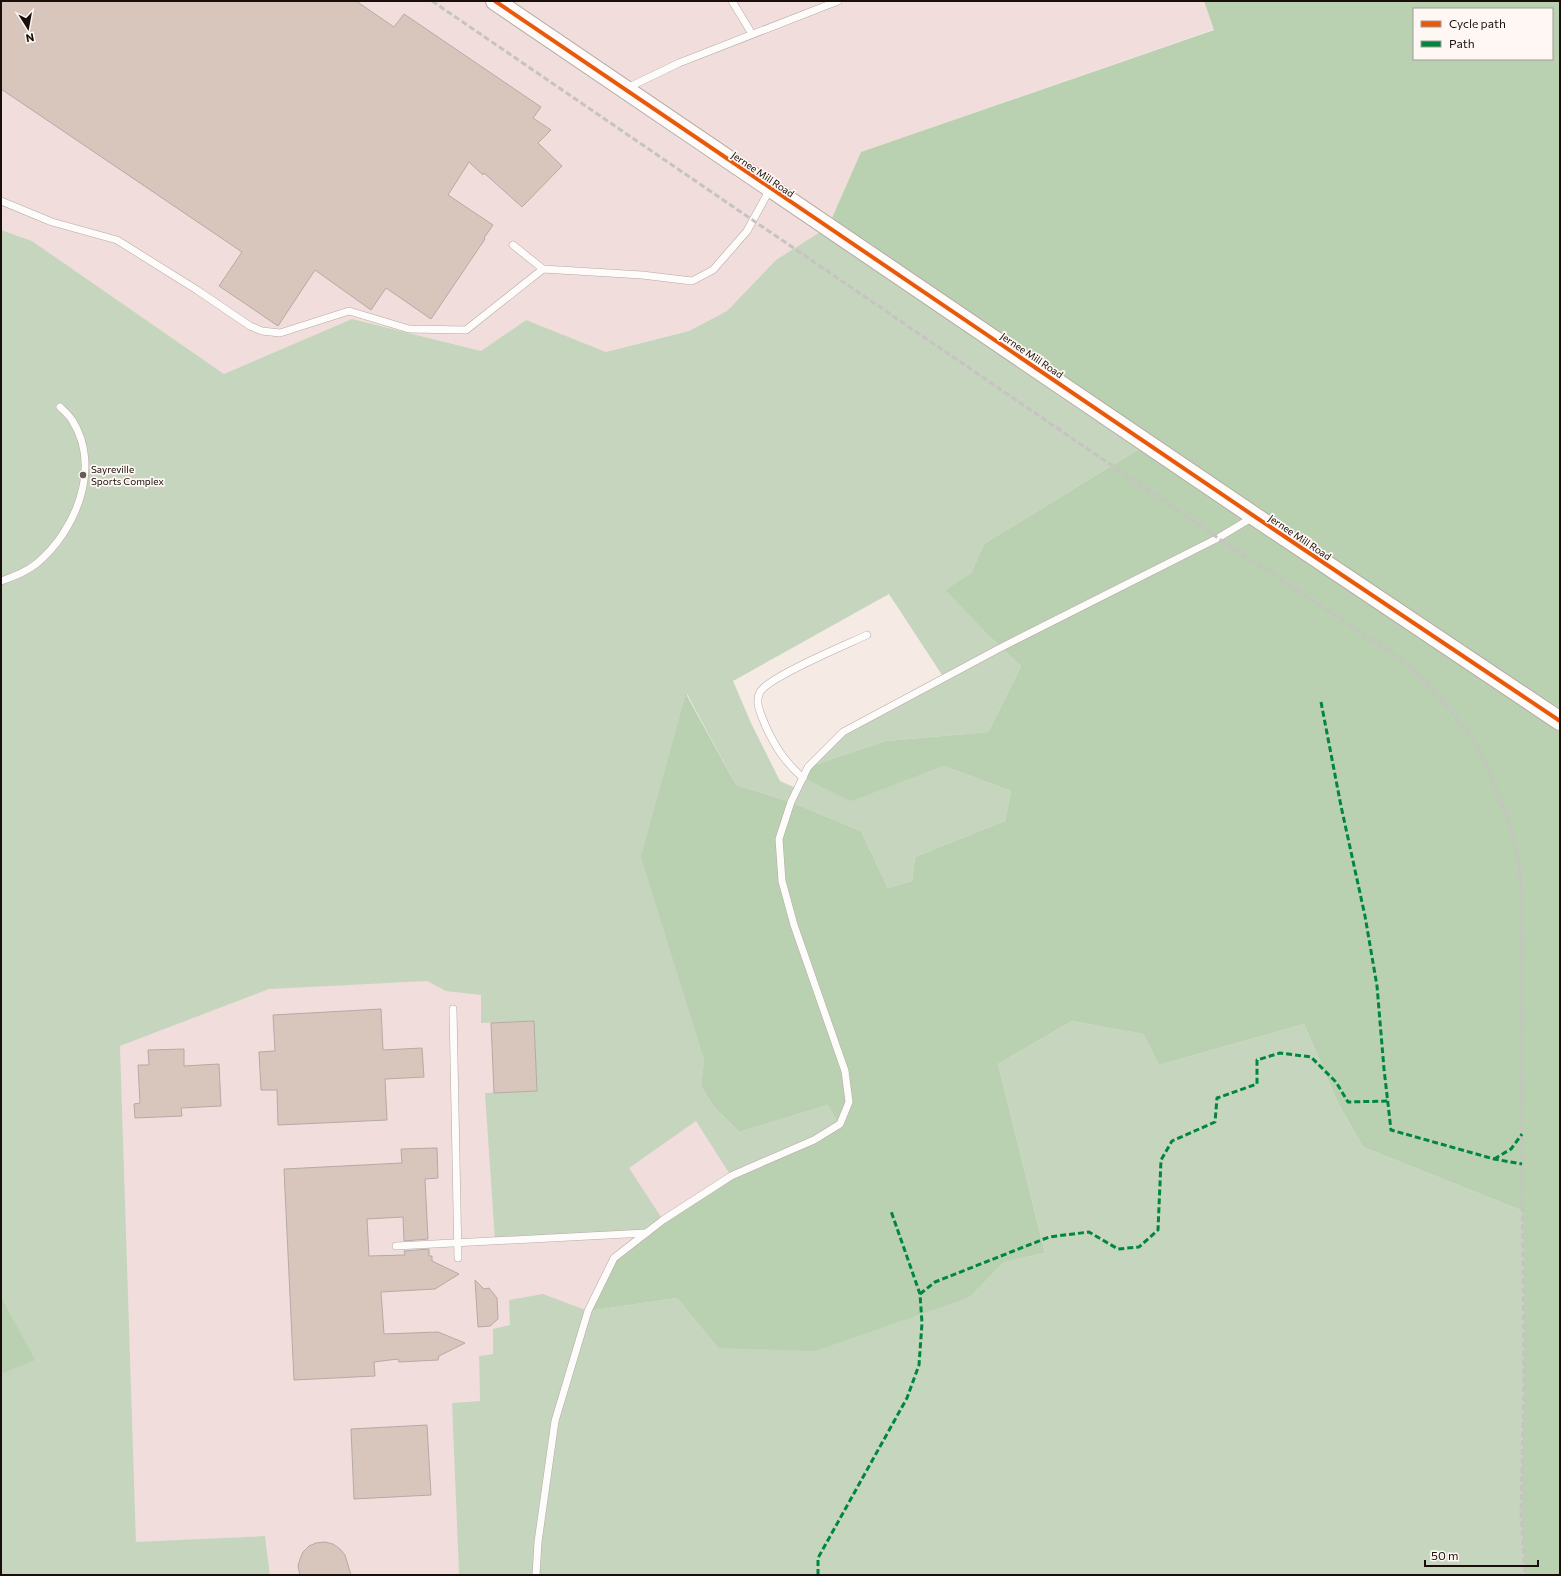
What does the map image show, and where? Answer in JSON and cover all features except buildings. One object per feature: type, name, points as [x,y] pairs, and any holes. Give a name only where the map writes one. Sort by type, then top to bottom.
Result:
[{"type":"street","name":"Jernee Mill Road","points":[[496,1],[1254,516],[1560,721]]},
{"type":"lane","points":[[732,1],[752,34]]},
{"type":"lane","points":[[625,89],[679,63],[838,1]]},
{"type":"lane","points":[[513,245],[543,269],[642,275],[692,282],[713,270],[747,231],[770,188]]},
{"type":"lane","points":[[1,201],[52,222],[118,240],[197,290],[250,326],[262,331],[280,332],[349,311],[409,329],[466,330],[543,269]]},
{"type":"lane","points":[[1,581],[36,564],[59,539],[71,523],[79,502],[86,470],[86,454],[81,438],[72,419],[60,407]]},
{"type":"lane","points":[[536,1575],[538,1542],[555,1421],[588,1311],[614,1258],[662,1220],[731,1176],[814,1140],[840,1124],[849,1102],[845,1071],[794,925],[782,881],[779,838],[791,802],[808,767],[843,732],[1000,648],[1218,538],[1254,516]]},
{"type":"lane","points":[[803,778],[790,766],[774,744],[758,708],[760,691],[782,675],[867,635]]},
{"type":"lane","points":[[453,1009],[458,1258]]},
{"type":"lane","points":[[396,1246],[646,1233]]},
{"type":"shaded area","points":[[1,1],[1204,1],[1214,29],[861,152],[828,227],[776,260],[727,311],[689,331],[606,352],[526,320],[481,351],[352,319],[224,374],[32,241],[1,230]]},
{"type":"shaded area","points":[[435,925],[756,1165],[588,1311],[510,1325],[493,1354],[479,1356],[480,1401],[452,1403],[459,1575],[270,1575],[265,1536],[136,1543],[120,1046]]},
{"type":"green space","points":[[1204,1],[1560,1],[1560,1575],[1525,1575],[1521,1512],[1524,1381],[1523,1211],[1363,1147],[1338,1103],[1304,1024],[1159,1065],[1143,1034],[1072,1021],[998,1064],[1045,1253],[1004,1262],[970,1297],[815,1351],[718,1348],[677,1298],[588,1311],[614,1258],[731,1176],[839,1124],[828,1105],[739,1132],[714,1107],[701,1086],[704,1059],[641,857],[686,694],[736,785],[791,802],[861,831],[888,888],[912,881],[915,857],[1005,821],[1011,791],[944,766],[851,801],[803,778],[808,767],[886,741],[988,732],[1021,666],[987,634],[946,590],[971,573],[984,544],[1147,444],[828,227],[861,152],[1214,30]]},
{"type":"green space","points":[[828,227],[1147,444],[984,544],[971,573],[947,590],[987,634],[1021,666],[988,732],[886,741],[808,767],[843,732],[944,678],[889,594],[733,681],[751,723],[780,781],[798,789],[803,778],[851,800],[944,766],[1011,791],[1005,821],[915,857],[912,881],[888,888],[861,831],[791,802],[736,785],[687,694],[704,1060],[701,1086],[714,1107],[739,1132],[828,1105],[840,1124],[731,1176],[696,1121],[629,1168],[663,1220],[646,1233],[495,1241],[485,1093],[537,1091],[534,1021],[481,1023],[481,995],[446,991],[427,981],[269,989],[120,1046],[136,1542],[265,1536],[270,1575],[1,1575],[1,230],[32,241],[224,374],[352,319],[481,351],[526,320],[606,352],[689,331],[727,311],[776,260]]},
{"type":"green space","points":[[1072,1021],[1143,1034],[1159,1065],[1304,1024],[1338,1103],[1363,1147],[1523,1211],[1524,1381],[1521,1512],[1525,1575],[459,1575],[452,1403],[480,1401],[479,1356],[493,1354],[493,1329],[510,1325],[509,1300],[543,1294],[588,1311],[677,1298],[718,1348],[970,1297],[1004,1262],[1045,1253],[998,1064]]},
{"type":"green space","points":[[1,1297],[35,1360],[1,1374]]},
{"type":"railway","points":[[432,1],[1218,538],[1377,643],[1411,668],[1441,699],[1466,730],[1486,764],[1511,829],[1519,861],[1522,900],[1524,1381],[1521,1512],[1525,1575]]},
{"type":"marked path","points":[[1321,702],[1341,806],[1365,916],[1377,986],[1391,1130],[1494,1159],[1522,1164]]},
{"type":"marked path","points":[[920,1294],[935,1282],[1049,1237],[1089,1232],[1118,1249],[1139,1247],[1158,1230],[1161,1160],[1172,1141],[1215,1122],[1217,1098],[1257,1084],[1257,1060],[1280,1053],[1311,1057],[1336,1082],[1348,1102],[1388,1101]]},
{"type":"marked path","points":[[1494,1159],[1511,1149],[1522,1134]]},
{"type":"marked path","points":[[818,1575],[818,1558],[907,1398],[919,1365],[922,1323],[920,1294],[891,1211]]},
{"type":"cycle path","points":[[495,1],[1254,516],[1560,721]]},
{"type":"place","name":"Sayreville Sports Complex","points":[[83,475]]}]
